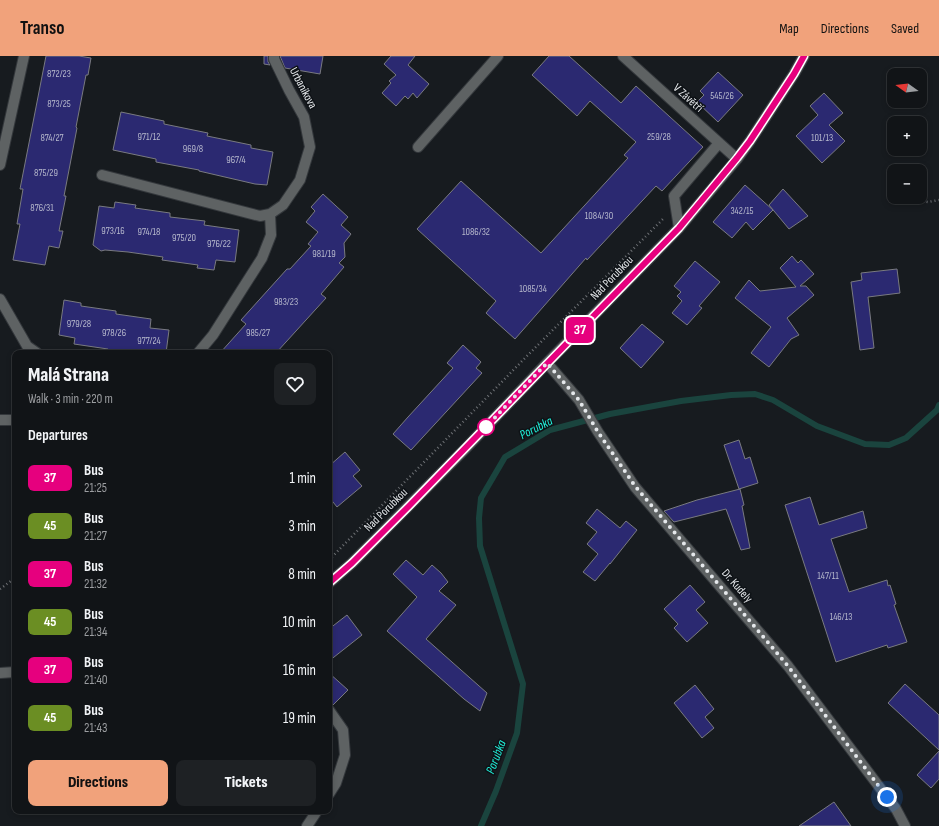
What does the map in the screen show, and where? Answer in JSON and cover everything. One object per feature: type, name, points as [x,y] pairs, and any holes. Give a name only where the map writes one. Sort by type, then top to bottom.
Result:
[{"type":"street","points":[[0,164],[24,56]]},
{"type":"street","name":"Urbaníkova","points":[[270,214],[283,205],[300,180],[310,147],[304,117],[288,90],[274,56]]},
{"type":"street","points":[[418,147],[498,56]]},
{"type":"street","name":"V Závětří","points":[[622,56],[737,158]]},
{"type":"street","name":"Nad Porubkou","points":[[332,580],[352,563],[398,517],[679,228],[750,141],[794,74],[804,56]]},
{"type":"street","points":[[679,228],[674,196],[719,143]]},
{"type":"street","points":[[102,176],[260,216],[270,214],[271,235],[262,258],[213,335],[200,350]]},
{"type":"street","points":[[0,299],[27,346],[32,350]]},
{"type":"street","name":"Dr. Kudely","points":[[547,363],[579,400],[598,432],[635,486],[788,666],[896,809],[905,826]]},
{"type":"street","points":[[0,420],[12,420]]},
{"type":"street","points":[[0,673],[12,672]]},
{"type":"street","points":[[332,714],[343,730],[345,755],[336,783],[332,789]]},
{"type":"street","points":[[307,826],[315,814]]},
{"type":"path","points":[[927,202],[939,200]]},
{"type":"path","points":[[332,557],[526,357],[676,206]]},
{"type":"path","points":[[0,589],[12,580]]},
{"type":"building","points":[[46,56],[79,56],[91,58],[88,75],[86,75],[64,196],[66,196],[59,231],[63,231],[59,248],[49,246],[45,265],[13,260],[20,224],[17,224],[23,189],[20,189]]},
{"type":"building","points":[[264,56],[268,56],[268,62],[270,65],[264,64]]},
{"type":"building","points":[[280,56],[323,56],[320,74],[285,68]]},
{"type":"building","points":[[391,56],[415,56],[408,65],[429,84],[417,98],[413,93],[408,99],[405,96],[396,106],[382,93],[391,83],[389,81],[396,75],[384,64]]},
{"type":"building","points":[[549,56],[569,56],[621,103],[636,86],[703,147],[662,191],[656,186],[587,260],[586,258],[515,339],[486,313],[496,301],[417,229],[461,181],[541,253],[628,158],[624,155],[636,142],[590,101],[577,116],[532,75]]},
{"type":"building","points":[[718,72],[743,95],[718,122],[697,102],[704,95],[700,91]]},
{"type":"building","points":[[824,93],[843,113],[829,125],[845,141],[822,163],[796,136],[818,115],[810,106]]},
{"type":"building","points":[[121,112],[164,121],[164,124],[208,133],[207,136],[251,145],[251,148],[273,152],[267,185],[255,184],[199,170],[156,162],[156,159],[113,150]]},
{"type":"building","points":[[745,185],[773,210],[753,230],[746,222],[732,238],[713,222]]},
{"type":"building","points":[[783,189],[808,216],[789,229],[769,205]]},
{"type":"building","points":[[323,194],[348,217],[341,225],[351,234],[344,243],[345,257],[339,263],[344,267],[321,294],[326,298],[279,350],[223,350],[246,324],[241,320],[287,269],[290,269],[311,246],[308,244],[318,232],[306,222],[315,211],[311,207]]},
{"type":"building","points":[[115,202],[136,205],[135,208],[170,213],[170,217],[205,221],[204,225],[239,230],[235,262],[216,260],[214,270],[197,268],[198,265],[162,260],[163,257],[128,252],[101,251],[93,245],[99,206],[114,208]]},
{"type":"building","points":[[792,256],[798,263],[801,260],[814,274],[800,286],[806,286],[814,295],[787,318],[799,335],[791,339],[769,367],[751,353],[771,327],[735,298],[749,280],[760,291],[796,287],[780,268]]},
{"type":"building","points":[[695,261],[720,282],[699,306],[702,308],[687,325],[672,313],[682,301],[677,296],[681,292],[674,286]]},
{"type":"building","points":[[897,269],[900,293],[868,297],[874,348],[860,350],[851,282],[862,280],[861,273]]},
{"type":"building","points":[[64,300],[81,303],[81,306],[116,311],[116,314],[151,319],[150,328],[169,330],[166,350],[108,350],[74,344],[75,338],[59,335]]},
{"type":"building","points":[[642,324],[664,342],[641,368],[620,348]]},
{"type":"building","points":[[463,345],[481,362],[476,368],[482,373],[411,450],[393,434],[453,368],[447,363]]},
{"type":"building","points":[[739,440],[745,459],[750,457],[758,483],[739,489],[724,445]]},
{"type":"building","points":[[345,452],[360,470],[353,476],[362,486],[337,507],[332,501],[332,463]]},
{"type":"building","points":[[740,489],[744,505],[742,506],[750,548],[741,550],[726,509],[674,522],[664,511],[697,500]]},
{"type":"building","points":[[810,497],[819,525],[863,511],[867,528],[831,539],[849,592],[887,580],[888,586],[890,585],[896,604],[894,605],[907,642],[888,648],[887,645],[836,662],[785,505]]},
{"type":"building","points":[[597,509],[620,528],[626,521],[637,530],[595,581],[583,572],[598,554],[587,544],[597,532],[586,523]]},
{"type":"building","points":[[406,560],[423,575],[432,565],[448,582],[439,591],[456,605],[426,639],[487,693],[480,711],[464,699],[387,631],[417,597],[393,574]]},
{"type":"building","points":[[690,585],[705,602],[696,610],[708,623],[687,642],[674,628],[678,624],[664,609]]},
{"type":"building","points":[[347,615],[362,635],[332,659],[332,627]]},
{"type":"building","points":[[332,676],[348,690],[332,705]]},
{"type":"building","points":[[905,684],[939,715],[939,750],[888,703]]},
{"type":"building","points":[[695,685],[714,709],[705,717],[714,728],[702,738],[674,703]]},
{"type":"building","points":[[939,751],[939,779],[931,788],[917,775]]},
{"type":"building","points":[[834,802],[851,826],[799,826]]},
{"type":"waterway","name":"Porubka","points":[[481,826],[496,791],[517,733],[523,684],[480,546],[479,518],[481,498],[505,457],[550,430],[610,414],[681,401],[731,395],[755,394],[773,400],[817,426],[865,444],[889,445],[906,438],[937,410],[939,405]]},
{"type":"bus line","name":"37","points":[[332,580],[352,563],[409,506],[679,228],[750,141],[794,74],[804,56]]},
{"type":"route","points":[[486,427],[483,430],[547,363],[579,400],[598,432],[635,486],[788,666],[887,797]]}]
